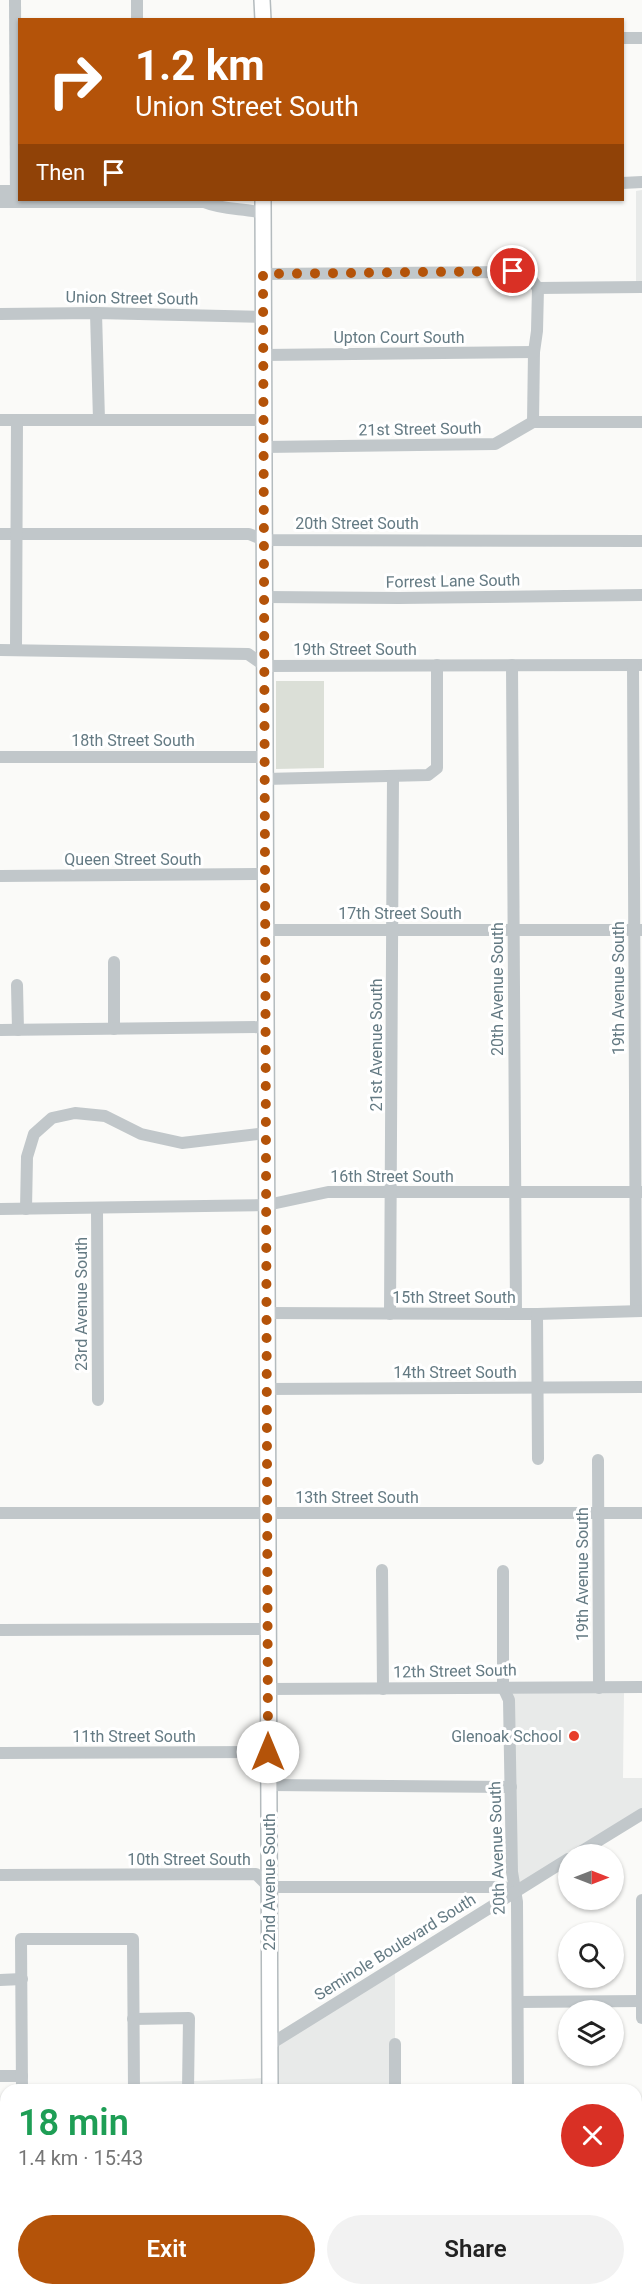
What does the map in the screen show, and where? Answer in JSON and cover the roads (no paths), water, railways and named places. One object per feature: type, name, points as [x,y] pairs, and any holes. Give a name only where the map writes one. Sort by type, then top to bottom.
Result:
[{"type":"main road","points":[[262,0],[262,18]]},
{"type":"main road","name":"22nd Avenue South","points":[[263,206],[270,2084]]},
{"type":"street","points":[[15,0],[17,195]]},
{"type":"street","points":[[137,0],[137,18]]},
{"type":"street","points":[[624,38],[642,38]]},
{"type":"street","points":[[624,183],[642,182]]},
{"type":"street","points":[[0,191],[17,195]]},
{"type":"street","points":[[0,202],[17,195]]},
{"type":"street","points":[[137,201],[208,201],[219,209],[251,210],[263,206]]},
{"type":"street","points":[[263,274],[525,272],[538,288],[533,422],[642,422]]},
{"type":"street","points":[[538,288],[642,287]]},
{"type":"street","points":[[96,313],[99,420]]},
{"type":"street","name":"Union Street South","points":[[0,314],[96,313],[264,317]]},
{"type":"street","name":"Upton Court South","points":[[264,354],[534,352]]},
{"type":"street","points":[[0,420],[264,420]]},
{"type":"street","points":[[16,650],[17,420]]},
{"type":"street","name":"21st Street South","points":[[264,447],[495,444],[533,422]]},
{"type":"street","name":"20th Street South","points":[[0,534],[249,534],[264,540],[642,541]]},
{"type":"street","name":"Forrest Lane South","points":[[265,597],[642,595]]},
{"type":"street","name":"19th Street South","points":[[0,650],[248,654],[265,666],[638,665]]},
{"type":"street","points":[[265,778],[428,775],[436,768],[436,665]]},
{"type":"street","name":"20th Avenue South","points":[[512,665],[516,1312]]},
{"type":"street","name":"19th Avenue South","points":[[638,665],[639,1311]]},
{"type":"street","name":"18th Street South","points":[[0,757],[265,757]]},
{"type":"street","name":"21st Avenue South","points":[[390,1314],[393,776]]},
{"type":"street","name":"Queen Street South","points":[[0,876],[266,874]]},
{"type":"street","name":"17th Street South","points":[[266,930],[638,930]]},
{"type":"street","points":[[114,962],[114,1029]]},
{"type":"street","points":[[17,985],[18,1030]]},
{"type":"street","points":[[0,1030],[266,1027]]},
{"type":"street","points":[[26,1209],[27,1157],[34,1134],[52,1118],[75,1113],[105,1116],[141,1134],[182,1143],[266,1133]]},
{"type":"street","name":"16th Street South","points":[[0,1209],[267,1205],[328,1192],[639,1192]]},
{"type":"street","name":"23rd Avenue South","points":[[97,1208],[98,1400]]},
{"type":"street","name":"15th Street South","points":[[267,1313],[516,1312],[537,1314],[639,1311]]},
{"type":"street","points":[[537,1314],[538,1459]]},
{"type":"street","name":"14th Street South","points":[[267,1389],[642,1387]]},
{"type":"street","name":"19th Avenue South","points":[[598,1460],[599,1688]]},
{"type":"street","name":"13th Street South","points":[[0,1513],[642,1513]]},
{"type":"street","points":[[382,1570],[383,1689]]},
{"type":"street","name":"20th Avenue South","points":[[502,1571],[503,1687],[509,1700],[512,1872],[517,1902],[518,2084]]},
{"type":"street","points":[[0,1630],[268,1629]]},
{"type":"street","name":"12th Street South","points":[[268,1689],[642,1688]]},
{"type":"street","name":"11th Street South","points":[[0,1754],[268,1752]]},
{"type":"street","points":[[269,1785],[511,1788]]},
{"type":"street","points":[[593,1844],[642,1814]]},
{"type":"street","name":"Seminole Boulevard South","points":[[269,2045],[558,1865]]},
{"type":"street","name":"10th Street South","points":[[0,1875],[256,1874],[269,1887],[504,1887],[514,1892]]},
{"type":"street","points":[[642,1900],[642,2018]]},
{"type":"street","points":[[22,2084],[21,1939],[133,1939],[134,2084]]},
{"type":"street","points":[[0,1980],[22,1979]]},
{"type":"street","points":[[518,2002],[642,2001]]},
{"type":"street","points":[[133,2019],[189,2018],[188,2084]]},
{"type":"street","points":[[395,2044],[395,2084]]},
{"type":"street","points":[[0,2076],[22,2076]]},
{"type":"place","name":"Glenoak School","points":[[574,1736]]}]
